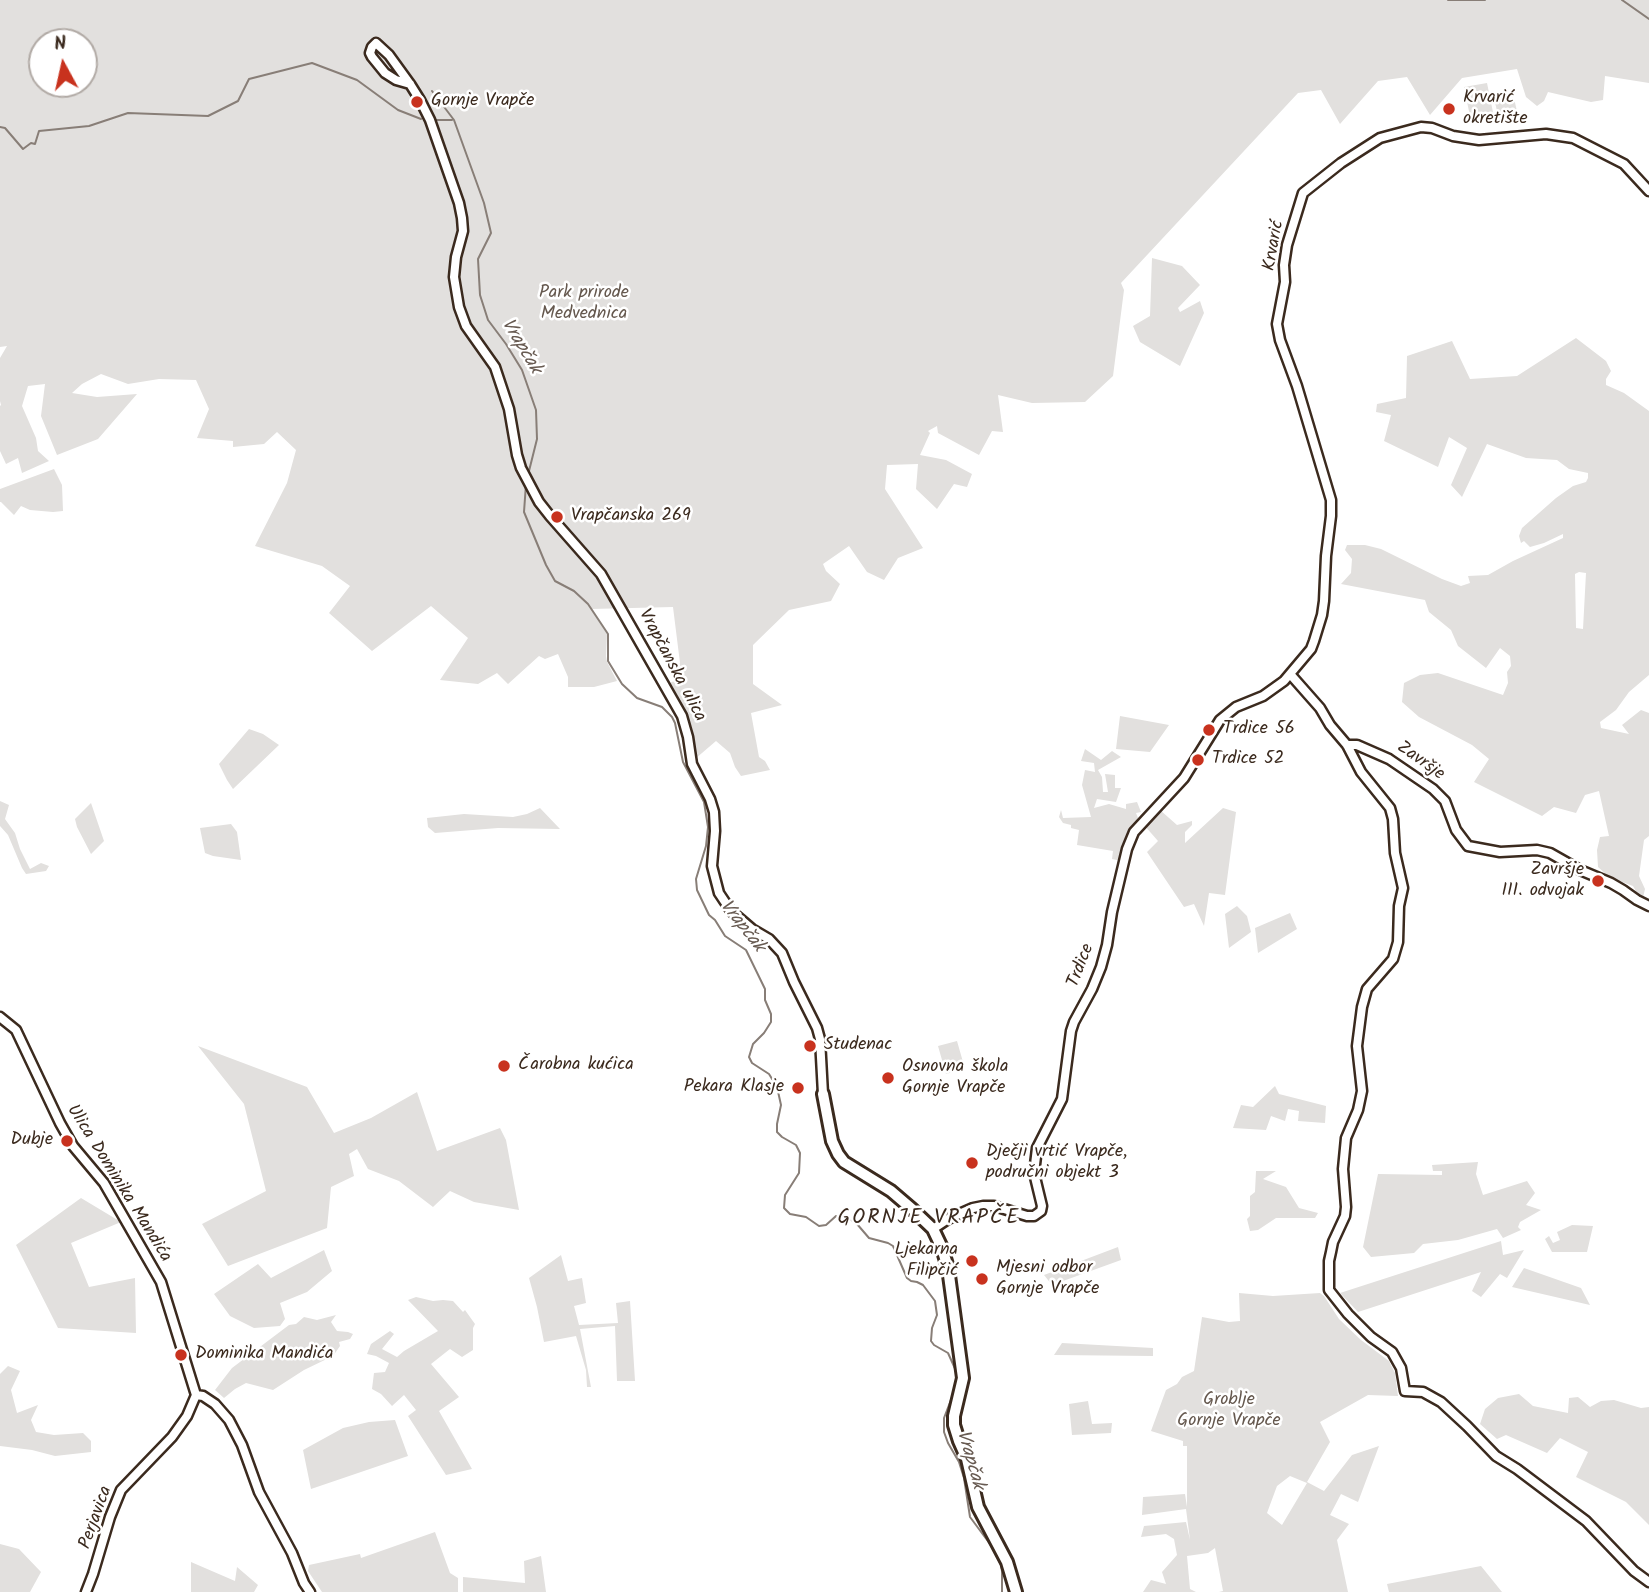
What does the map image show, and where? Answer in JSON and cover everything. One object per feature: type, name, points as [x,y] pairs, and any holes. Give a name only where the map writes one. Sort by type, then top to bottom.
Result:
[{"type":"main road","name":"Vrapčanska ulica","points":[[823,1094],[832,1141],[844,1162],[891,1191],[933,1230],[939,1240],[946,1259],[963,1378],[954,1425],[967,1459],[978,1507],[1007,1562],[1016,1592]]},
{"type":"street","name":"Vrapčanska ulica","points":[[410,84],[396,80],[372,57],[370,53],[376,43],[384,49],[410,84],[428,115],[462,218],[463,231],[454,277],[462,320],[495,367],[509,409],[521,468],[550,516],[601,574],[681,716],[687,729],[692,764],[714,812],[712,866],[715,884],[731,911],[769,939],[782,953],[817,1028],[823,1094]]},
{"type":"street","name":"Krvarić","points":[[1290,674],[1311,649],[1322,615],[1331,516],[1331,500],[1326,481],[1277,324],[1285,282],[1287,245],[1303,193],[1341,163],[1380,138],[1421,127],[1479,140],[1546,134],[1573,138],[1625,164],[1649,191]]},
{"type":"street","points":[[1290,674],[1320,708],[1347,745],[1361,772],[1392,813],[1395,853],[1403,888],[1396,951],[1389,966],[1367,989],[1362,1007],[1357,1046],[1362,1091],[1358,1110],[1346,1138],[1343,1169],[1346,1208],[1329,1261],[1329,1290],[1371,1337],[1392,1352],[1401,1368],[1405,1391],[1423,1392],[1441,1402],[1496,1456],[1586,1521],[1627,1565],[1645,1579]]},
{"type":"street","name":"Trdice","points":[[933,1230],[948,1219],[983,1206],[998,1207],[1027,1216],[1034,1216],[1041,1211],[1034,1173],[1037,1148],[1062,1099],[1071,1031],[1101,967],[1133,832],[1184,778],[1224,716],[1236,707],[1264,696],[1290,674]]},
{"type":"street","name":"Završje","points":[[1347,745],[1357,745],[1389,758],[1433,789],[1445,801],[1456,830],[1468,846],[1490,851],[1537,850],[1550,853],[1611,883],[1649,906]]},
{"type":"street","name":"Ulica Dominika Mandića","points":[[0,1017],[16,1030],[73,1146],[104,1183],[161,1282],[196,1395]]},
{"type":"street","points":[[196,1395],[215,1404],[229,1420],[242,1445],[259,1492],[310,1592]]},
{"type":"street","name":"Perjavica","points":[[86,1592],[121,1490],[172,1437],[187,1416],[196,1395]]},
{"type":"green space","name":"Park prirode Medvednica","points":[[0,0],[1649,0],[1649,83],[1605,76],[1603,100],[1591,102],[1548,92],[1544,101],[1537,106],[1526,97],[1517,69],[1462,78],[1430,115],[1407,77],[1378,81],[1340,124],[1321,90],[1298,93],[1121,283],[1124,290],[1113,376],[1085,402],[1032,403],[998,395],[1003,432],[992,431],[979,455],[938,433],[937,426],[928,431],[930,433],[920,455],[946,460],[972,474],[967,487],[954,484],[937,509],[916,489],[918,464],[887,465],[885,489],[923,548],[898,558],[884,580],[867,572],[849,546],[823,564],[826,571],[840,584],[831,601],[789,610],[753,645],[753,684],[782,705],[751,713],[759,757],[770,770],[741,776],[730,753],[716,741],[695,759],[692,727],[668,684],[678,679],[672,669],[680,663],[673,607],[591,609],[607,634],[607,662],[617,681],[594,687],[568,687],[568,677],[558,654],[545,659],[539,656],[508,684],[497,673],[478,684],[440,680],[468,638],[431,606],[372,651],[329,613],[350,586],[322,566],[255,546],[287,483],[296,450],[277,432],[264,444],[233,447],[233,441],[197,438],[209,409],[196,380],[159,379],[128,384],[101,374],[82,384],[72,393],[97,397],[137,394],[98,439],[57,455],[41,416],[45,384],[28,386],[22,406],[36,438],[38,451],[49,461],[22,473],[18,458],[6,464],[0,451],[0,358],[7,346],[0,347]]},
{"type":"green space","points":[[1487,83],[1494,117],[1471,121],[1464,87]]},
{"type":"green space","points":[[1513,94],[1519,120],[1500,124],[1494,98]]},
{"type":"green space","points":[[1152,258],[1182,266],[1200,285],[1178,308],[1180,312],[1200,301],[1204,313],[1180,366],[1140,342],[1133,326],[1150,316]]},
{"type":"green space","points":[[1576,338],[1606,361],[1611,371],[1606,385],[1624,393],[1649,411],[1649,675],[1629,692],[1616,710],[1600,722],[1601,728],[1629,734],[1622,725],[1641,710],[1649,713],[1649,836],[1644,840],[1639,876],[1645,889],[1642,902],[1633,886],[1609,877],[1598,867],[1597,850],[1600,837],[1609,836],[1599,791],[1585,795],[1576,813],[1554,807],[1542,816],[1474,782],[1489,759],[1472,745],[1419,717],[1402,702],[1404,683],[1420,675],[1438,673],[1503,695],[1508,683],[1510,656],[1500,648],[1486,668],[1458,646],[1451,630],[1429,612],[1425,600],[1341,584],[1351,573],[1352,559],[1345,550],[1347,545],[1365,545],[1381,549],[1461,586],[1470,583],[1468,576],[1488,575],[1563,538],[1563,534],[1530,547],[1524,541],[1521,543],[1519,536],[1522,528],[1556,498],[1573,486],[1586,482],[1588,473],[1569,469],[1557,460],[1526,458],[1487,444],[1462,497],[1451,485],[1467,448],[1449,437],[1438,467],[1384,441],[1391,415],[1376,412],[1377,404],[1406,398],[1407,356],[1452,341],[1470,379],[1517,376]],"holes":[[[1586,573],[1583,629],[1576,628],[1575,574]]]},
{"type":"green space","points":[[54,469],[62,485],[63,511],[30,510],[21,506],[14,515],[0,502],[0,489]]},
{"type":"green space","points":[[1120,716],[1169,725],[1150,752],[1116,749]]},
{"type":"green space","points":[[249,729],[263,734],[279,745],[233,789],[219,764]]},
{"type":"green space","points":[[1085,749],[1101,760],[1112,751],[1121,757],[1098,770],[1102,777],[1103,792],[1108,792],[1105,774],[1115,775],[1115,788],[1121,788],[1116,802],[1097,799],[1094,808],[1109,804],[1126,809],[1126,804],[1137,802],[1141,812],[1136,813],[1138,818],[1122,861],[1112,859],[1113,851],[1077,845],[1079,830],[1063,823],[1059,817],[1061,810],[1063,818],[1091,817],[1082,785],[1085,770],[1095,772],[1094,763],[1081,761]]},
{"type":"green space","points":[[0,801],[9,805],[5,819],[15,833],[30,869],[41,863],[49,866],[46,871],[26,874],[22,868],[8,835],[0,826]]},
{"type":"green space","points":[[91,803],[104,841],[91,854],[75,819]]},
{"type":"green space","points":[[540,808],[560,829],[498,828],[435,833],[428,827],[427,818],[464,814],[513,817]]},
{"type":"green space","points":[[1223,808],[1236,812],[1225,895],[1209,893],[1204,926],[1194,904],[1184,907],[1147,852],[1158,841],[1144,825],[1160,810],[1177,825],[1192,821],[1192,825],[1185,832],[1185,843]]},
{"type":"green space","points":[[231,824],[237,832],[241,860],[205,853],[200,828]]},
{"type":"green space","points":[[1237,906],[1247,916],[1251,932],[1229,948],[1225,914]]},
{"type":"green space","points":[[1290,913],[1297,929],[1258,953],[1255,928]]},
{"type":"green space","points":[[957,1041],[965,1069],[946,1074],[938,1046]]},
{"type":"green space","points":[[198,1046],[307,1087],[334,1133],[371,1118],[417,1092],[437,1151],[500,1128],[506,1140],[519,1210],[474,1202],[450,1191],[433,1207],[399,1181],[368,1169],[357,1149],[349,1154],[354,1176],[331,1187],[327,1228],[228,1266],[202,1224],[266,1191],[244,1104]]},
{"type":"green space","points":[[1275,1086],[1279,1094],[1326,1106],[1325,1123],[1298,1121],[1299,1111],[1288,1109],[1285,1121],[1271,1116],[1266,1130],[1233,1128],[1241,1105],[1253,1107]]},
{"type":"green space","points":[[1478,1162],[1476,1174],[1483,1195],[1527,1181],[1535,1193],[1526,1205],[1541,1210],[1520,1222],[1518,1227],[1521,1230],[1503,1238],[1497,1229],[1458,1240],[1423,1244],[1414,1253],[1371,1257],[1363,1247],[1378,1174],[1442,1175],[1442,1171],[1433,1171],[1432,1165]]},
{"type":"green space","points":[[1256,1171],[1276,1171],[1263,1179],[1286,1187],[1299,1208],[1318,1213],[1315,1218],[1276,1218],[1258,1230],[1250,1231],[1247,1219],[1250,1216],[1250,1196],[1255,1192]]},
{"type":"green space","points":[[81,1198],[121,1222],[71,1243],[89,1287],[135,1278],[136,1333],[58,1328],[16,1245]]},
{"type":"green space","points":[[1572,1225],[1593,1226],[1587,1252],[1552,1252],[1545,1239],[1549,1236],[1553,1243],[1560,1240],[1557,1232]]},
{"type":"green space","points":[[1501,1241],[1503,1255],[1524,1250],[1507,1278],[1500,1274],[1481,1297],[1472,1291],[1481,1272],[1358,1312],[1340,1293]]},
{"type":"green space","points":[[1118,1247],[1121,1260],[1052,1285],[1044,1275]]},
{"type":"green space","points":[[324,1250],[332,1271],[307,1292],[280,1303],[285,1319],[280,1326],[254,1328],[230,1316],[214,1294],[258,1264],[271,1278]]},
{"type":"green space","points":[[561,1255],[568,1281],[582,1278],[586,1303],[574,1306],[579,1325],[618,1323],[616,1303],[630,1301],[635,1381],[617,1381],[615,1326],[580,1329],[591,1387],[587,1387],[586,1370],[576,1336],[544,1342],[529,1278]]},
{"type":"green space","points":[[1524,1268],[1581,1288],[1590,1305],[1512,1287]]},
{"type":"green space","name":"Groblje Gornje Vrapče","points":[[1239,1293],[1273,1296],[1320,1293],[1339,1319],[1389,1361],[1395,1373],[1398,1396],[1368,1395],[1320,1422],[1330,1442],[1307,1482],[1324,1491],[1352,1455],[1379,1446],[1358,1502],[1341,1494],[1330,1515],[1349,1524],[1337,1540],[1348,1592],[1219,1592],[1223,1591],[1215,1548],[1208,1553],[1187,1556],[1190,1589],[1196,1592],[1143,1592],[1151,1580],[1166,1584],[1162,1572],[1177,1555],[1174,1539],[1166,1534],[1141,1537],[1144,1526],[1186,1522],[1190,1540],[1186,1509],[1142,1515],[1143,1497],[1185,1494],[1187,1507],[1187,1446],[1183,1446],[1183,1441],[1151,1431],[1166,1390],[1194,1371],[1202,1317],[1229,1322],[1240,1321]],"holes":[[[1290,1476],[1307,1483],[1282,1525],[1267,1513],[1277,1486]]]},
{"type":"green space","points":[[416,1297],[433,1301],[453,1301],[463,1312],[465,1310],[475,1324],[473,1350],[462,1357],[450,1349],[431,1364],[459,1397],[439,1411],[472,1469],[446,1475],[408,1416],[416,1410],[404,1395],[392,1406],[372,1389],[374,1373],[385,1372],[389,1363],[367,1354],[371,1344],[390,1331],[394,1334],[382,1349],[397,1357],[438,1331],[408,1300]]},
{"type":"green space","points":[[336,1315],[331,1322],[337,1331],[353,1334],[350,1339],[339,1342],[340,1346],[333,1356],[304,1370],[273,1390],[246,1383],[224,1398],[215,1390],[232,1368],[289,1325],[296,1324],[304,1317],[317,1320]]},
{"type":"green space","points":[[1062,1343],[1153,1348],[1153,1356],[1054,1355]]},
{"type":"green space","points":[[8,1366],[20,1371],[11,1390],[17,1413],[38,1405],[31,1420],[36,1432],[54,1435],[83,1433],[91,1441],[91,1452],[55,1456],[0,1446],[0,1374]]},
{"type":"green space","points":[[1519,1394],[1533,1406],[1568,1413],[1569,1398],[1578,1397],[1590,1407],[1601,1401],[1614,1400],[1641,1408],[1649,1407],[1649,1525],[1626,1502],[1576,1477],[1588,1452],[1560,1438],[1547,1453],[1506,1435],[1497,1439],[1480,1424],[1485,1409],[1498,1398]]},
{"type":"green space","points":[[1088,1401],[1092,1424],[1112,1423],[1111,1433],[1072,1435],[1069,1404]]},
{"type":"green space","points":[[395,1420],[408,1456],[311,1489],[303,1450],[343,1428]]},
{"type":"green space","points":[[435,1532],[450,1573],[458,1578],[458,1592],[322,1592],[308,1571],[309,1565],[360,1554],[361,1558]]},
{"type":"green space","points":[[0,1544],[19,1549],[41,1572],[30,1592],[0,1592]]},
{"type":"green space","points":[[541,1556],[546,1592],[463,1592],[463,1577],[525,1583],[524,1561]]},
{"type":"green space","points":[[191,1562],[235,1581],[237,1567],[258,1585],[254,1592],[191,1592]]},
{"type":"green space","points":[[1481,1566],[1502,1592],[1389,1592],[1387,1584]]},
{"type":"waterway","points":[[1448,0],[1485,0]]},
{"type":"waterway","points":[[1622,0],[1649,19]]},
{"type":"waterway","points":[[0,127],[5,128],[23,149],[31,143],[35,144],[39,131],[89,126],[128,113],[208,116],[238,101],[249,79],[312,63],[357,80],[398,110],[421,119]]},
{"type":"waterway","name":"Vrapčak","points":[[432,91],[454,120],[484,203],[491,233],[478,259],[480,295],[488,320],[522,370],[536,410],[537,439],[528,475]]},
{"type":"waterway","points":[[436,120],[452,120]]},
{"type":"waterway","name":"Vrapčak","points":[[526,484],[524,512],[546,565],[555,581],[574,591],[588,604],[608,634],[608,661],[622,684],[637,698],[662,707],[672,717],[683,762],[704,802],[708,827],[706,846],[696,879],[697,890],[709,915],[725,936],[746,950],[765,989],[771,1022],[753,1044],[749,1057],[752,1063],[769,1074],[777,1087],[781,1105],[777,1132],[796,1145],[800,1153],[799,1173],[785,1195],[784,1208],[790,1214],[806,1217],[819,1226],[826,1225],[836,1216],[847,1217],[869,1238],[893,1246],[907,1278],[923,1285],[935,1301],[937,1315],[931,1341],[948,1353],[957,1373]]},
{"type":"waterway","name":"Vrapčak","points":[[954,1392],[944,1418],[944,1432],[964,1478],[970,1517],[993,1548],[1001,1565],[1002,1592]]},
{"type":"place","name":"Gornje Vrapče","points":[[417,102]]},
{"type":"place","name":"Krvarić okretište","points":[[1449,109]]},
{"type":"place","name":"Vrapčanska 269","points":[[557,517]]},
{"type":"place","name":"Trdice 56","points":[[1209,730]]},
{"type":"place","name":"Trdice 52","points":[[1198,760]]},
{"type":"place","name":"Završje III. odvojak","points":[[1598,881]]},
{"type":"place","name":"Studenac","points":[[810,1046]]},
{"type":"place","name":"Čarobna kućica","points":[[504,1066]]},
{"type":"place","name":"Osnovna škola Gornje Vrapče","points":[[888,1078]]},
{"type":"place","name":"Pekara Klasje","points":[[798,1088]]},
{"type":"place","name":"Dubje","points":[[67,1141]]},
{"type":"place","name":"Dječji vrtić Vrapče, područni objekt 3","points":[[972,1163]]},
{"type":"place","name":"Ljekarna Filipčić","points":[[972,1261]]},
{"type":"place","name":"Mjesni odbor Gornje Vrapče","points":[[982,1279]]},
{"type":"place","name":"Dominika Mandića","points":[[181,1355]]},
{"type":"district","name":"GORNJE VRAPČE","points":[[929,1219]]}]
